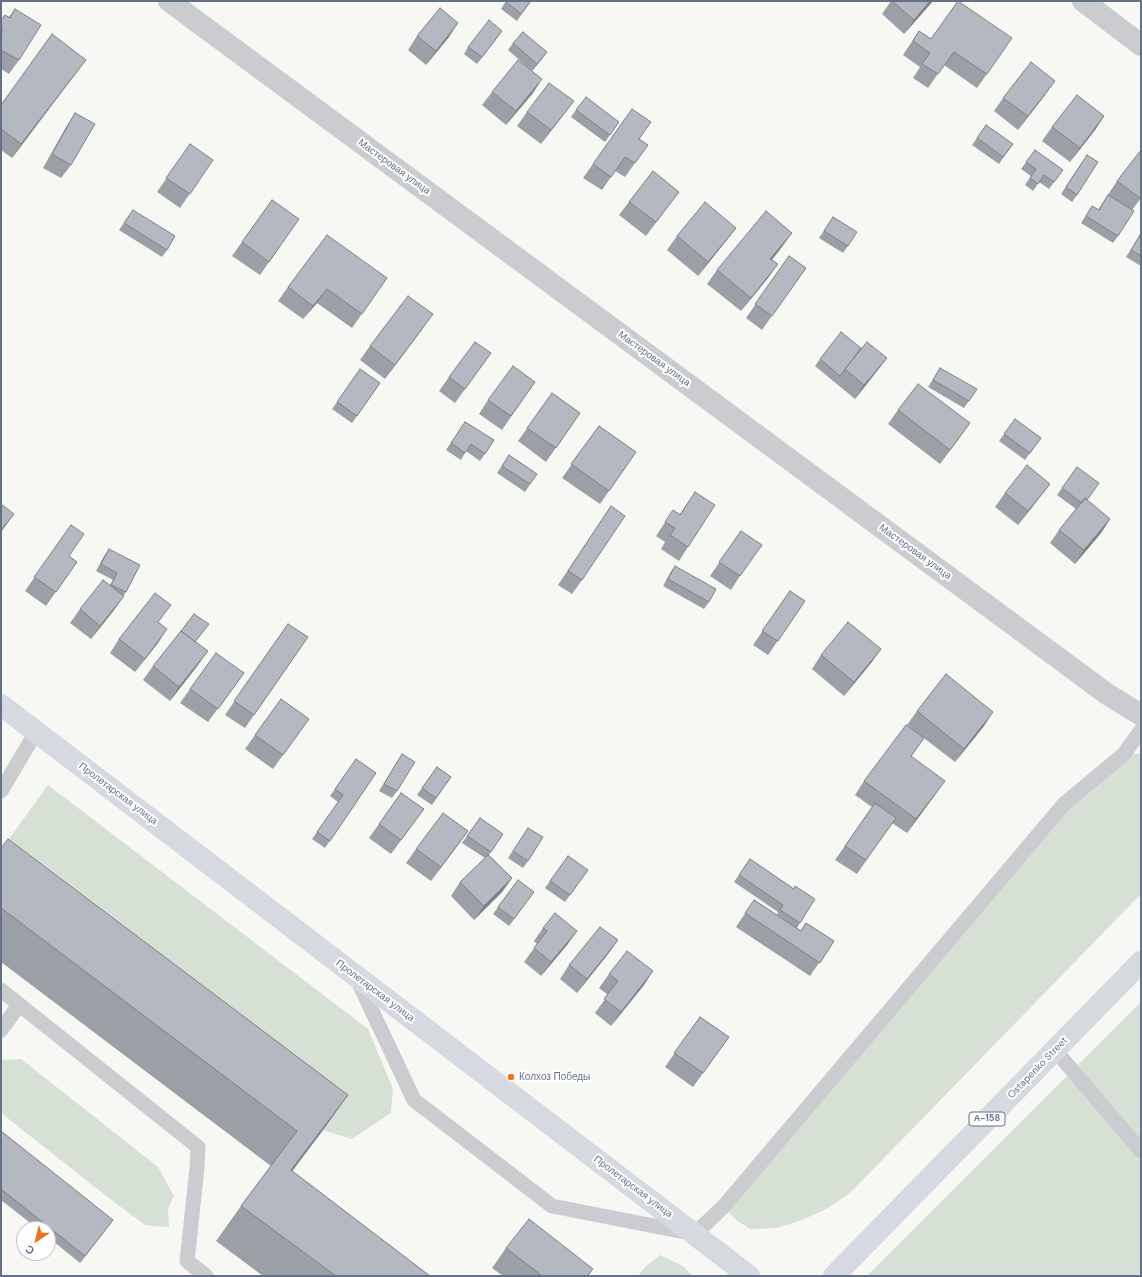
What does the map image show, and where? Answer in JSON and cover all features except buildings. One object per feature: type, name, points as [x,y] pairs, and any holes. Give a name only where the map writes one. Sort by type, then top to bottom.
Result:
[{"type":"street","name":"Мастеровая улица","points":[[169,1],[1101,689],[1141,715]]},
{"type":"street","points":[[1082,1],[1141,46]]},
{"type":"street","name":"Пролетарская улица","points":[[1,705],[749,1276]]},
{"type":"street","name":"Ostapenko Street","points":[[834,1276],[1141,962]]},
{"type":"lane","points":[[356,976],[414,1100],[552,1206],[695,1234],[724,1206],[1064,804],[1124,754],[1141,730]]},
{"type":"lane","points":[[1,791],[36,732]]},
{"type":"lane","points":[[1,990],[198,1147],[197,1168],[186,1261],[206,1276]]},
{"type":"lane","points":[[1,1030],[19,1005]]},
{"type":"lane","points":[[1055,1050],[1141,1150]]},
{"type":"shaded area","points":[[1124,754],[1141,754],[1141,894],[851,1192],[828,1208],[802,1220],[777,1228],[750,1229],[736,1220],[724,1206],[1064,804]]},
{"type":"shaded area","points":[[48,785],[368,1029],[393,1089],[391,1113],[352,1139],[323,1130],[1,850]]},
{"type":"shaded area","points":[[1141,1002],[1141,1276],[867,1276]]},
{"type":"shaded area","points":[[21,1059],[158,1167],[174,1196],[168,1208],[169,1227],[145,1225],[1,1113],[1,1060]]},
{"type":"shaded area","points":[[660,1255],[683,1266],[693,1276],[638,1276],[644,1268]]},
{"type":"place","name":"Колхоз Победы","points":[[511,1077]]}]
